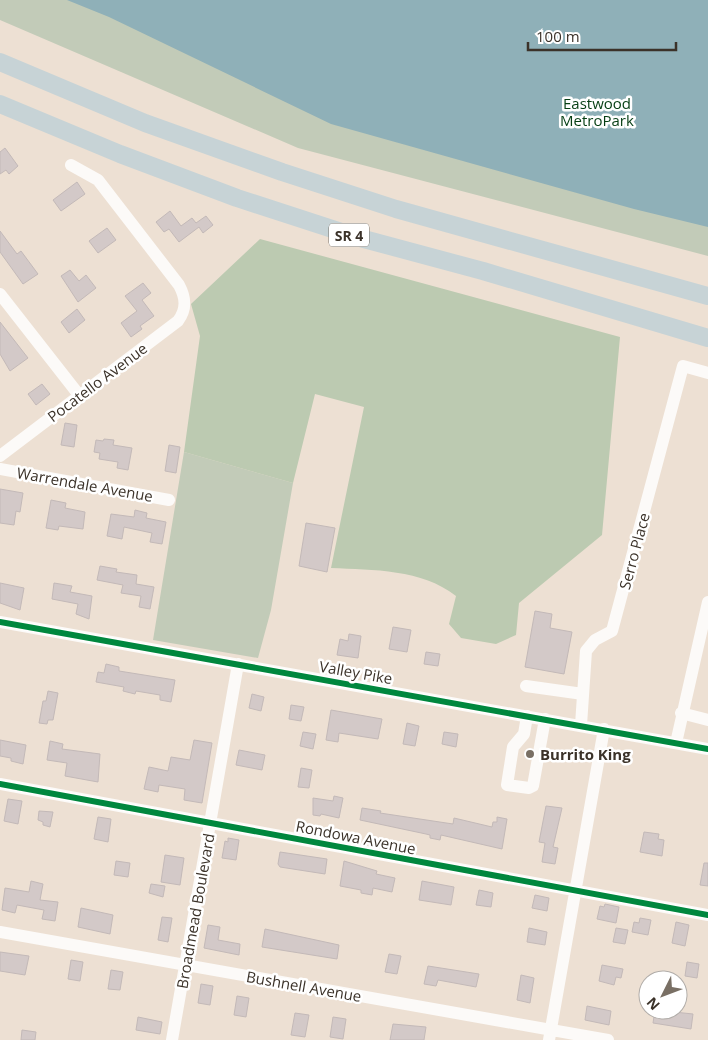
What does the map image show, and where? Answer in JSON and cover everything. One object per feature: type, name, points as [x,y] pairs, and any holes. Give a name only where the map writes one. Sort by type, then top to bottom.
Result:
[{"type":"highway","name":"SR 4","points":[[0,62],[145,124],[282,172],[396,209],[708,296]]},
{"type":"highway","name":"SR 4","points":[[0,104],[120,154],[246,201],[360,238],[483,271],[708,338]]},
{"type":"street","name":"Pocatello Avenue","points":[[0,456],[178,322],[184,309],[185,302],[179,285],[98,180],[89,173],[71,165]]},
{"type":"street","points":[[0,294],[79,395]]},
{"type":"street","name":"Serro Place","points":[[581,726],[586,651],[594,640],[612,631],[683,366],[708,373]]},
{"type":"street","name":"Warrendale Avenue","points":[[0,469],[169,500]]},
{"type":"street","points":[[676,743],[681,714],[703,646],[708,602]]},
{"type":"street","name":"Valley Pike","points":[[0,622],[708,749]]},
{"type":"street","name":"Broadmead Boulevard","points":[[172,1040],[238,664]]},
{"type":"street","points":[[526,686],[583,694]]},
{"type":"street","points":[[681,714],[708,720]]},
{"type":"street","points":[[528,716],[524,734],[513,747],[506,781],[507,785],[529,788],[533,786],[545,719]]},
{"type":"street","points":[[550,1035],[604,729]]},
{"type":"street","name":"Rondowa Avenue","points":[[0,784],[708,916]]},
{"type":"street","name":"Bushnell Avenue","points":[[0,932],[185,965],[550,1035],[608,1040]]},
{"type":"green space","name":"Eastwood MetroPark","points":[[0,0],[708,0],[708,256],[298,148],[0,20]]},
{"type":"green space","points":[[260,239],[620,337],[602,535],[519,603],[516,635],[496,644],[461,638],[449,624],[456,596],[443,587],[413,576],[397,573],[331,568],[364,407],[315,394],[293,483],[184,452],[200,336],[191,304]]},
{"type":"green space","points":[[184,452],[293,483],[271,610],[258,658],[153,640]]},
{"type":"water","name":"Eastwood MetroPark","points":[[67,0],[708,0],[708,227],[634,209],[331,124],[109,17]]},
{"type":"building","points":[[5,148],[18,166],[9,174],[6,170],[0,174],[0,152]]},
{"type":"building","points":[[77,182],[85,194],[61,211],[53,200]]},
{"type":"building","points":[[170,211],[181,226],[192,218],[196,223],[206,216],[213,225],[203,233],[199,227],[179,242],[169,229],[164,232],[156,222]]},
{"type":"building","points":[[107,228],[116,240],[98,253],[89,241]]},
{"type":"building","points":[[0,231],[17,254],[21,251],[38,274],[23,284],[0,252]]},
{"type":"building","points":[[70,270],[79,281],[86,275],[96,288],[78,302],[61,276]]},
{"type":"building","points":[[143,283],[151,293],[142,300],[154,316],[140,326],[142,329],[131,337],[121,323],[137,311],[125,296]]},
{"type":"building","points":[[77,309],[85,320],[69,333],[61,322]]},
{"type":"building","points":[[0,322],[28,358],[10,371],[0,354]]},
{"type":"building","points":[[42,384],[50,394],[36,405],[28,394]]},
{"type":"building","points":[[65,423],[77,425],[74,447],[61,445]]},
{"type":"building","points":[[104,439],[114,440],[113,445],[132,448],[128,470],[117,468],[118,462],[99,459],[100,453],[94,452],[96,440],[103,441]]},
{"type":"building","points":[[169,445],[180,447],[176,473],[165,471]]},
{"type":"building","points":[[0,489],[23,493],[20,512],[16,511],[14,525],[0,523]]},
{"type":"building","points":[[51,500],[66,503],[65,508],[85,512],[83,529],[59,526],[58,530],[46,528]]},
{"type":"building","points":[[135,510],[147,513],[146,518],[166,522],[162,544],[150,542],[152,533],[124,527],[122,539],[107,536],[111,514],[134,517]]},
{"type":"building","points":[[306,523],[335,528],[327,572],[299,566]]},
{"type":"building","points":[[100,566],[117,569],[116,572],[137,575],[136,584],[154,587],[150,609],[139,607],[141,596],[121,593],[123,585],[97,580]]},
{"type":"building","points":[[0,583],[24,588],[20,610],[0,603]]},
{"type":"building","points":[[54,583],[72,586],[70,592],[92,596],[89,619],[76,614],[78,604],[52,599]]},
{"type":"building","points":[[535,611],[552,614],[550,628],[572,632],[564,674],[525,667]]},
{"type":"building","points":[[393,627],[411,630],[407,652],[389,649]]},
{"type":"building","points":[[349,634],[361,636],[358,658],[337,655],[340,639],[348,641]]},
{"type":"building","points":[[426,652],[440,654],[438,666],[424,664]]},
{"type":"building","points":[[106,664],[119,667],[119,671],[175,680],[171,702],[160,700],[160,695],[136,691],[135,694],[123,691],[124,687],[96,682],[98,672],[104,673]]},
{"type":"building","points":[[48,691],[58,693],[53,720],[48,720],[47,724],[39,723],[43,701],[46,701]]},
{"type":"building","points":[[252,694],[264,697],[261,711],[249,708]]},
{"type":"building","points":[[291,705],[304,707],[301,721],[289,719]]},
{"type":"building","points":[[331,710],[382,719],[378,739],[339,733],[338,742],[326,740]]},
{"type":"building","points":[[407,723],[419,726],[415,746],[403,744]]},
{"type":"building","points":[[303,732],[316,734],[313,749],[300,746]]},
{"type":"building","points":[[444,732],[458,734],[456,747],[442,744]]},
{"type":"building","points":[[0,740],[26,745],[23,764],[11,761],[11,758],[0,756]]},
{"type":"building","points":[[194,740],[212,743],[202,803],[184,800],[185,789],[159,785],[158,792],[144,789],[149,767],[168,771],[171,757],[190,760]]},
{"type":"building","points":[[50,741],[63,744],[62,749],[100,754],[98,782],[65,776],[67,763],[47,760]]},
{"type":"building","points":[[239,750],[265,755],[262,770],[236,765]]},
{"type":"building","points":[[301,768],[312,770],[309,788],[298,787]]},
{"type":"building","points":[[334,796],[343,798],[339,818],[321,814],[320,816],[313,815],[313,798],[333,801]]},
{"type":"building","points":[[8,799],[22,801],[18,824],[4,821]]},
{"type":"building","points":[[546,806],[562,808],[553,847],[558,848],[555,864],[542,862],[545,843],[539,842]]},
{"type":"building","points":[[362,808],[381,811],[380,813],[453,824],[454,818],[492,827],[493,822],[497,822],[497,817],[507,819],[502,849],[441,835],[440,840],[430,838],[430,835],[360,820]]},
{"type":"building","points":[[39,811],[53,812],[50,827],[43,825],[43,822],[38,820]]},
{"type":"building","points":[[98,817],[111,819],[108,842],[94,839]]},
{"type":"building","points":[[644,832],[659,834],[658,839],[664,840],[662,856],[640,852]]},
{"type":"building","points":[[228,838],[239,840],[236,860],[222,858],[225,841],[228,842]]},
{"type":"building","points":[[280,852],[327,859],[325,874],[280,867],[278,864]]},
{"type":"building","points":[[165,855],[184,858],[180,885],[161,882]]},
{"type":"building","points":[[116,861],[130,863],[128,877],[114,875]]},
{"type":"building","points":[[344,861],[377,871],[376,874],[395,878],[392,892],[373,888],[372,895],[361,893],[361,890],[340,886]]},
{"type":"building","points":[[704,863],[708,863],[708,886],[700,885]]},
{"type":"building","points":[[31,881],[43,884],[40,900],[58,902],[55,921],[42,919],[44,910],[17,905],[15,913],[2,910],[5,888],[29,892]]},
{"type":"building","points":[[422,881],[454,887],[451,905],[419,900]]},
{"type":"building","points":[[151,884],[165,886],[163,897],[149,893]]},
{"type":"building","points":[[479,890],[493,893],[491,907],[476,905]]},
{"type":"building","points":[[535,895],[549,898],[547,911],[532,908]]},
{"type":"building","points":[[605,904],[619,907],[616,923],[597,919],[600,906],[604,907]]},
{"type":"building","points":[[81,908],[113,915],[110,934],[78,927]]},
{"type":"building","points":[[162,917],[172,918],[168,942],[158,940]]},
{"type":"building","points":[[640,918],[651,920],[648,935],[632,932],[634,922],[639,923]]},
{"type":"building","points":[[676,922],[689,925],[685,946],[672,943]]},
{"type":"building","points":[[208,925],[220,927],[218,940],[240,944],[239,955],[204,948]]},
{"type":"building","points":[[529,928],[547,932],[545,945],[527,942]]},
{"type":"building","points":[[616,928],[628,930],[625,944],[613,942]]},
{"type":"building","points":[[265,929],[339,945],[337,959],[262,947]]},
{"type":"building","points":[[0,952],[29,956],[25,975],[0,971]]},
{"type":"building","points":[[389,954],[401,956],[397,974],[385,972]]},
{"type":"building","points":[[71,960],[83,962],[80,981],[68,979]]},
{"type":"building","points":[[687,962],[699,964],[697,978],[688,976],[688,970],[686,970]]},
{"type":"building","points":[[602,965],[623,969],[621,978],[616,977],[614,985],[599,981]]},
{"type":"building","points":[[428,966],[479,974],[476,987],[438,980],[436,986],[424,984]]},
{"type":"building","points":[[111,970],[123,972],[120,990],[108,989]]},
{"type":"building","points":[[521,975],[534,978],[530,1003],[517,1000]]},
{"type":"building","points":[[201,984],[213,986],[210,1005],[198,1003]]},
{"type":"building","points":[[237,996],[249,998],[246,1017],[234,1015]]},
{"type":"building","points":[[587,1006],[611,1011],[609,1025],[585,1020]]},
{"type":"building","points":[[295,1013],[309,1015],[305,1037],[291,1035]]},
{"type":"building","points":[[688,1013],[693,1014],[691,1029],[653,1023],[653,1020],[688,1020]]},
{"type":"building","points":[[138,1017],[162,1022],[160,1034],[136,1030]]},
{"type":"building","points":[[333,1017],[346,1019],[343,1039],[330,1037]]},
{"type":"building","points":[[393,1024],[426,1027],[424,1040],[390,1040]]},
{"type":"building","points":[[22,1030],[36,1032],[35,1040],[21,1040]]},
{"type":"cycle path","points":[[0,622],[708,749]]},
{"type":"cycle path","points":[[0,784],[708,915]]},
{"type":"place","name":"Burrito King","points":[[530,754]]}]
